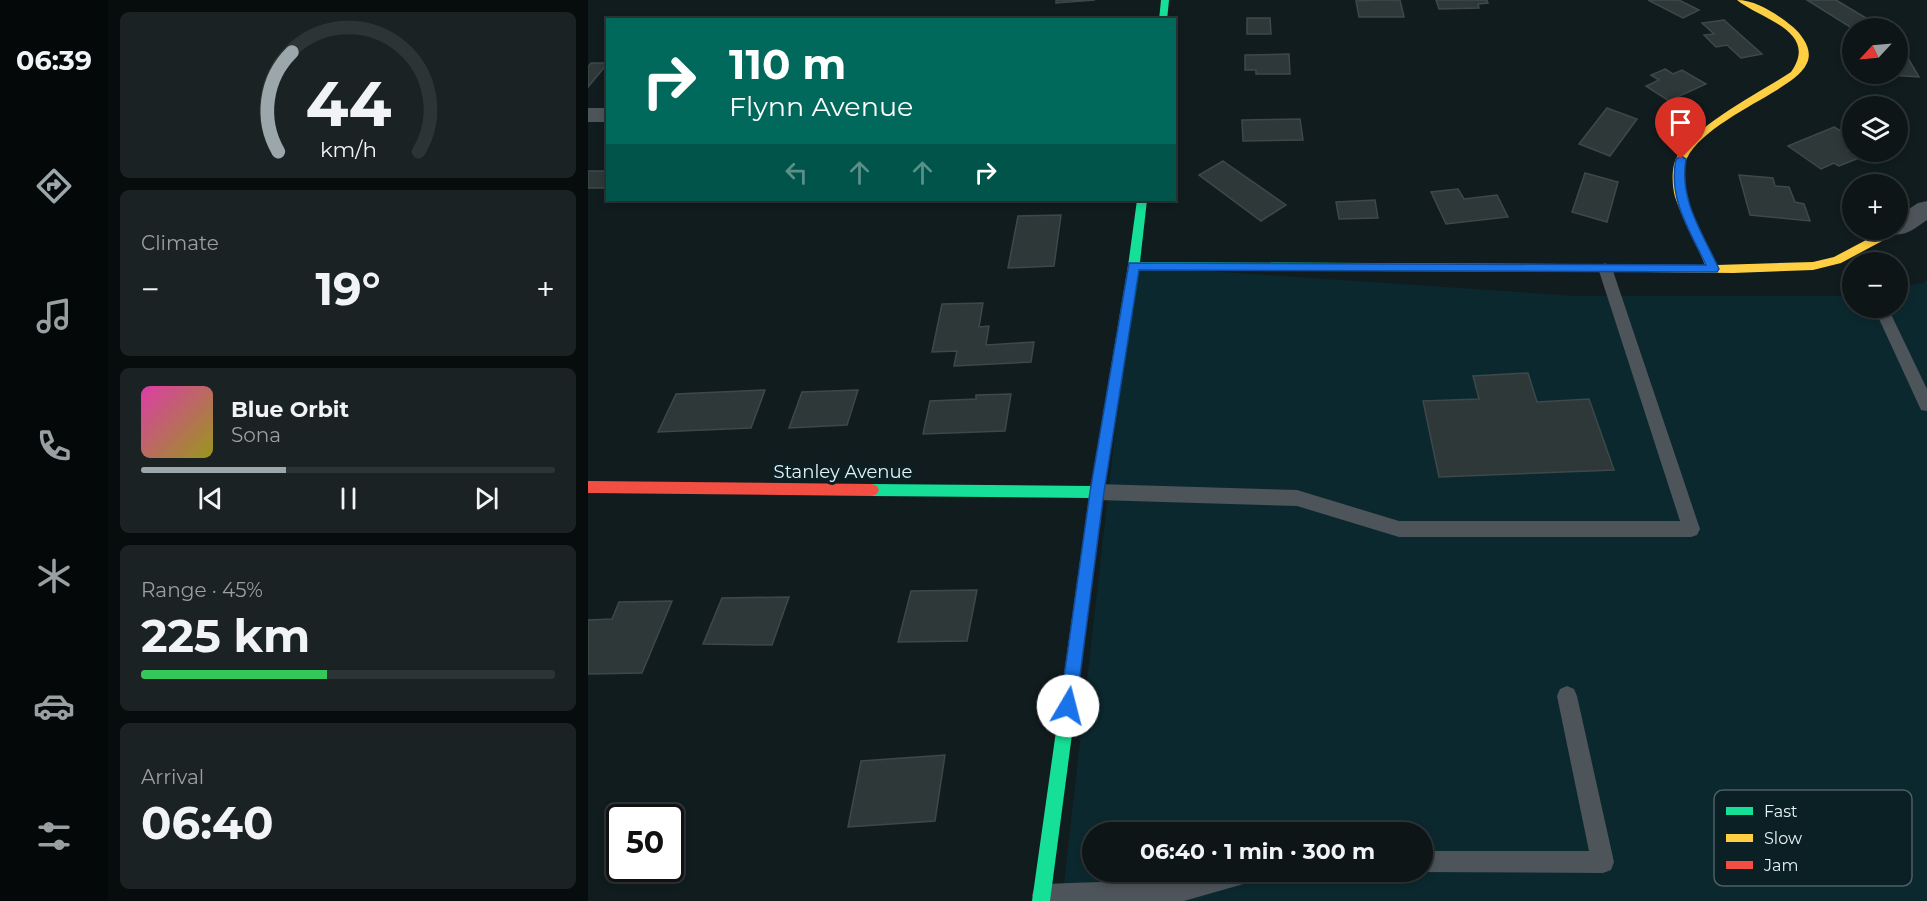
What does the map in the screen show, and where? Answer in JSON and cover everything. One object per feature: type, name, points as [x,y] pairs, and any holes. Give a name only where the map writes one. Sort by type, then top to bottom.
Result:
[{"type":"street","points":[[1163,18],[1165,0]]},
{"type":"street","points":[[1713,269],[1680,196],[1678,177],[1681,159],[1693,142],[1711,128],[1795,74],[1803,65],[1806,54],[1802,41],[1790,29],[1773,16],[1741,0]]},
{"type":"street","points":[[588,115],[606,115]]},
{"type":"street","points":[[1041,898],[1097,492],[1134,266],[1142,201]]},
{"type":"street","points":[[1908,221],[1927,209]]},
{"type":"street","points":[[1864,252],[1880,240]]},
{"type":"street","points":[[1134,266],[1713,269],[1814,266],[1842,259]]},
{"type":"street","name":"Stanley Avenue","points":[[588,487],[1097,492]]},
{"type":"lane","points":[[1097,492],[1297,498],[1399,530],[1691,529],[1605,268]]},
{"type":"lane","points":[[1886,318],[1927,405]]},
{"type":"lane","points":[[1433,862],[1603,862],[1567,696]]},
{"type":"lane","points":[[1041,898],[1183,890],[1211,882]]},
{"type":"shaded area","points":[[1134,266],[1576,296],[1842,295],[1842,318],[1908,318],[1908,285],[1927,280],[1927,901],[1062,901]]},
{"type":"building","points":[[1056,0],[1095,0],[1056,3]]},
{"type":"building","points":[[1400,0],[1404,17],[1359,17],[1356,1]]},
{"type":"building","points":[[1436,0],[1487,0],[1488,3],[1478,4],[1479,8],[1439,9]]},
{"type":"building","points":[[1648,0],[1679,0],[1699,10],[1683,18]]},
{"type":"building","points":[[1807,0],[1836,0],[1866,18],[1842,18],[1842,22]]},
{"type":"building","points":[[1247,18],[1270,18],[1271,34],[1247,34]]},
{"type":"building","points":[[1724,20],[1762,54],[1741,58],[1727,45],[1716,47],[1704,35],[1714,34],[1702,23]]},
{"type":"building","points":[[1289,54],[1290,74],[1256,74],[1256,70],[1245,70],[1245,55]]},
{"type":"building","points":[[1908,58],[1919,77],[1908,76]]},
{"type":"building","points":[[591,63],[606,63],[588,87],[588,67]]},
{"type":"building","points":[[1665,69],[1673,74],[1682,70],[1706,84],[1669,101],[1646,86],[1659,80],[1651,75]]},
{"type":"building","points":[[1607,108],[1637,119],[1610,156],[1579,144]]},
{"type":"building","points":[[1300,119],[1303,140],[1243,141],[1242,120]]},
{"type":"building","points":[[1834,127],[1842,132],[1842,162],[1849,162],[1839,166],[1834,163],[1821,169],[1788,146]]},
{"type":"building","points":[[1223,161],[1286,205],[1261,221],[1199,175]]},
{"type":"building","points":[[588,171],[606,171],[605,188],[588,188]]},
{"type":"building","points":[[1585,173],[1618,182],[1607,222],[1572,212]]},
{"type":"building","points":[[1739,175],[1773,178],[1775,186],[1789,187],[1795,202],[1804,204],[1810,221],[1750,215]]},
{"type":"building","points":[[1458,189],[1464,199],[1497,195],[1508,217],[1446,224],[1431,192]]},
{"type":"building","points":[[1375,200],[1378,218],[1339,219],[1336,202]]},
{"type":"building","points":[[1061,215],[1054,266],[1008,268],[1018,216]]},
{"type":"building","points":[[983,303],[979,327],[989,326],[986,345],[1034,342],[1031,362],[954,366],[957,351],[932,352],[942,304]]},
{"type":"building","points":[[1528,373],[1537,402],[1589,399],[1614,470],[1439,477],[1423,401],[1479,399],[1473,376]]},
{"type":"building","points":[[765,390],[751,428],[658,432],[676,394]]},
{"type":"building","points":[[858,390],[847,425],[789,428],[802,392]]},
{"type":"building","points":[[1011,394],[1005,431],[923,434],[930,401],[976,399],[976,395]]},
{"type":"building","points":[[977,590],[967,641],[898,642],[911,591]]},
{"type":"building","points":[[789,597],[772,645],[703,644],[722,598]]},
{"type":"building","points":[[672,601],[642,673],[588,674],[588,620],[612,619],[619,602]]},
{"type":"building","points":[[945,755],[935,821],[848,827],[861,761]]},
{"type":"traffic: fast","points":[[1163,18],[1165,0]]},
{"type":"traffic: fast","points":[[1041,901],[1097,492],[1134,266],[1142,201]]},
{"type":"traffic: fast","points":[[1134,266],[1561,268]]},
{"type":"traffic: fast","points":[[872,490],[1097,492]]},
{"type":"traffic: slow","points":[[1713,269],[1680,196],[1678,177],[1681,159],[1693,142],[1795,74],[1803,62],[1804,51],[1801,41],[1793,32],[1772,16],[1741,0]]},
{"type":"traffic: slow","points":[[1561,268],[1733,269],[1813,266],[1837,260],[1874,240]]},
{"type":"traffic: jam","points":[[588,487],[872,490]]},
{"type":"route","points":[[1068,706],[1097,492],[1134,266],[1713,269],[1680,196],[1678,177],[1681,159]]}]
